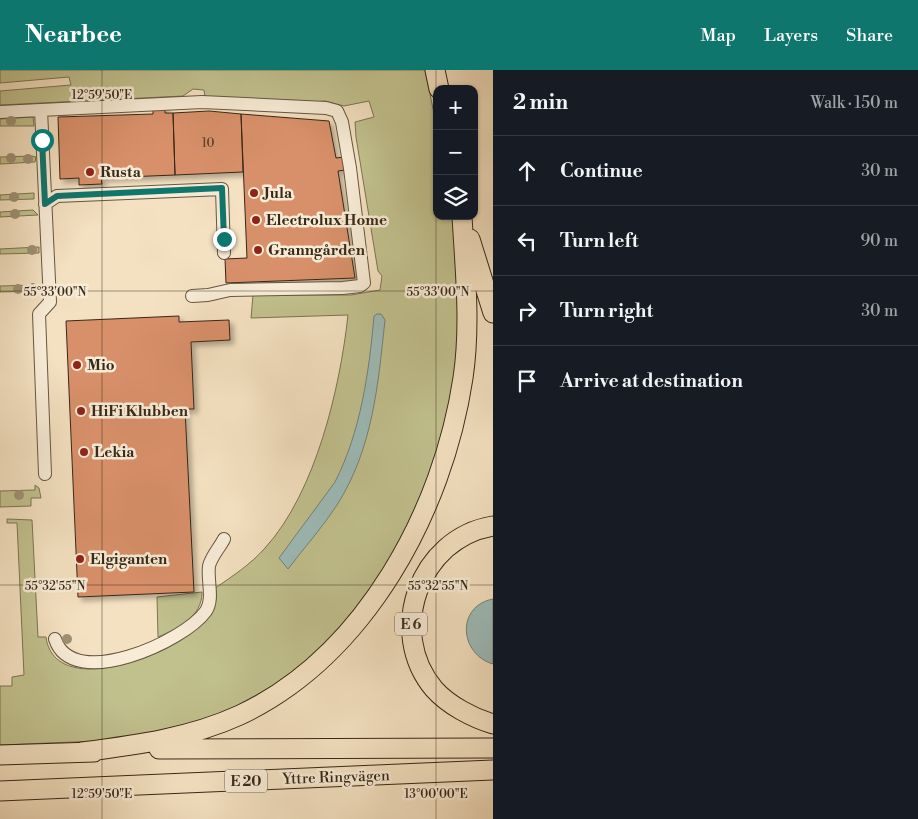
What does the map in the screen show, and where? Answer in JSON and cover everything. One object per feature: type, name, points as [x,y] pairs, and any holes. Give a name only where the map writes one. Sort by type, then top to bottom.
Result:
[{"type":"highway","points":[[435,70],[438,85]]},
{"type":"highway","points":[[82,752],[150,742],[201,730],[257,706],[285,690],[316,664],[347,633],[370,605],[403,553],[425,508],[458,403],[467,340],[462,220]]},
{"type":"highway","points":[[463,220],[493,313]]},
{"type":"highway","name":"E 6","points":[[493,526],[484,527],[459,538],[433,560],[416,592],[411,627],[415,652],[434,689],[467,713],[493,724]]},
{"type":"highway","points":[[0,755],[194,748],[439,750],[493,748]]},
{"type":"highway","name":"Yttre Ringvägen","points":[[0,792],[493,770]]},
{"type":"lane","points":[[0,112],[202,102],[326,108],[337,111],[342,122],[350,168],[364,283],[360,286],[344,288],[230,290],[208,295],[192,296]]},
{"type":"lane","points":[[41,110],[50,302],[39,314],[45,474]]},
{"type":"lane","points":[[45,204],[57,196],[222,188],[224,253]]},
{"type":"lane","points":[[54,639],[63,654],[83,663],[128,656],[172,638],[200,619],[208,609],[209,564],[224,539]]},
{"type":"green space","points":[[0,70],[425,70],[433,109],[433,220],[454,220],[457,240],[459,350],[450,406],[433,468],[406,534],[362,605],[291,677],[204,724],[122,740],[0,745],[0,686],[12,686],[12,677],[24,675],[17,523],[7,523],[7,519],[32,520],[38,637],[46,637],[57,659],[79,668],[109,667],[141,659],[173,644],[198,626],[214,606],[215,588],[248,565],[260,554],[283,525],[298,498],[312,469],[323,438],[332,406],[344,344],[348,315],[251,318],[253,295],[351,295],[380,290],[382,276],[378,271],[355,122],[374,117],[369,101],[344,106],[325,101],[300,103],[205,97],[204,90],[193,89],[183,96],[0,105],[0,91],[71,85],[69,77],[0,83]]},
{"type":"green space","points":[[33,117],[34,126],[0,126],[0,119]]},
{"type":"green space","points":[[0,157],[36,157],[35,162],[0,164]]},
{"type":"green space","points":[[34,193],[34,199],[0,200],[0,195]]},
{"type":"green space","points":[[33,210],[38,215],[0,217],[0,212]]},
{"type":"green space","points":[[39,247],[39,253],[0,254],[0,249]]},
{"type":"green space","points":[[39,285],[41,289],[37,291],[0,292],[0,286]]},
{"type":"green space","points":[[35,485],[39,488],[41,498],[31,498],[31,506],[0,507],[0,491],[35,490]]},
{"type":"green space","points":[[202,592],[201,601],[194,615],[174,630],[158,637],[157,597]]},
{"type":"water","points":[[381,314],[385,320],[380,368],[372,416],[359,461],[337,505],[288,569],[279,558],[335,482],[344,463],[362,401],[374,316]]},
{"type":"water","points":[[493,599],[493,664],[482,659],[473,651],[468,641],[466,630],[468,620],[473,611],[481,603]]},
{"type":"building","points":[[165,105],[165,113],[173,113],[175,175],[101,178],[102,184],[79,185],[79,178],[60,179],[58,117],[153,114],[153,106]]},
{"type":"building","points":[[209,111],[241,114],[243,172],[175,175],[173,113]]},
{"type":"building","points":[[241,114],[329,121],[336,158],[344,157],[346,170],[338,171],[355,278],[226,283],[225,259],[247,258]]},
{"type":"building","points":[[179,316],[179,322],[229,320],[230,340],[191,342],[194,409],[185,409],[194,592],[78,597],[66,321]]},
{"type":"place","name":"Rusta","points":[[90,172]]},
{"type":"place","name":"Jula","points":[[254,193]]},
{"type":"place","name":"Electrolux Home","points":[[256,220]]},
{"type":"place","name":"Granngården","points":[[258,250]]},
{"type":"place","name":"Mio","points":[[77,365]]},
{"type":"place","name":"HiFi Klubben","points":[[81,411]]},
{"type":"place","name":"Lekia","points":[[84,452]]},
{"type":"place","name":"Elgiganten","points":[[80,559]]},
{"type":"route","points":[[42,140],[45,204],[57,196],[222,188],[224,239]]}]
